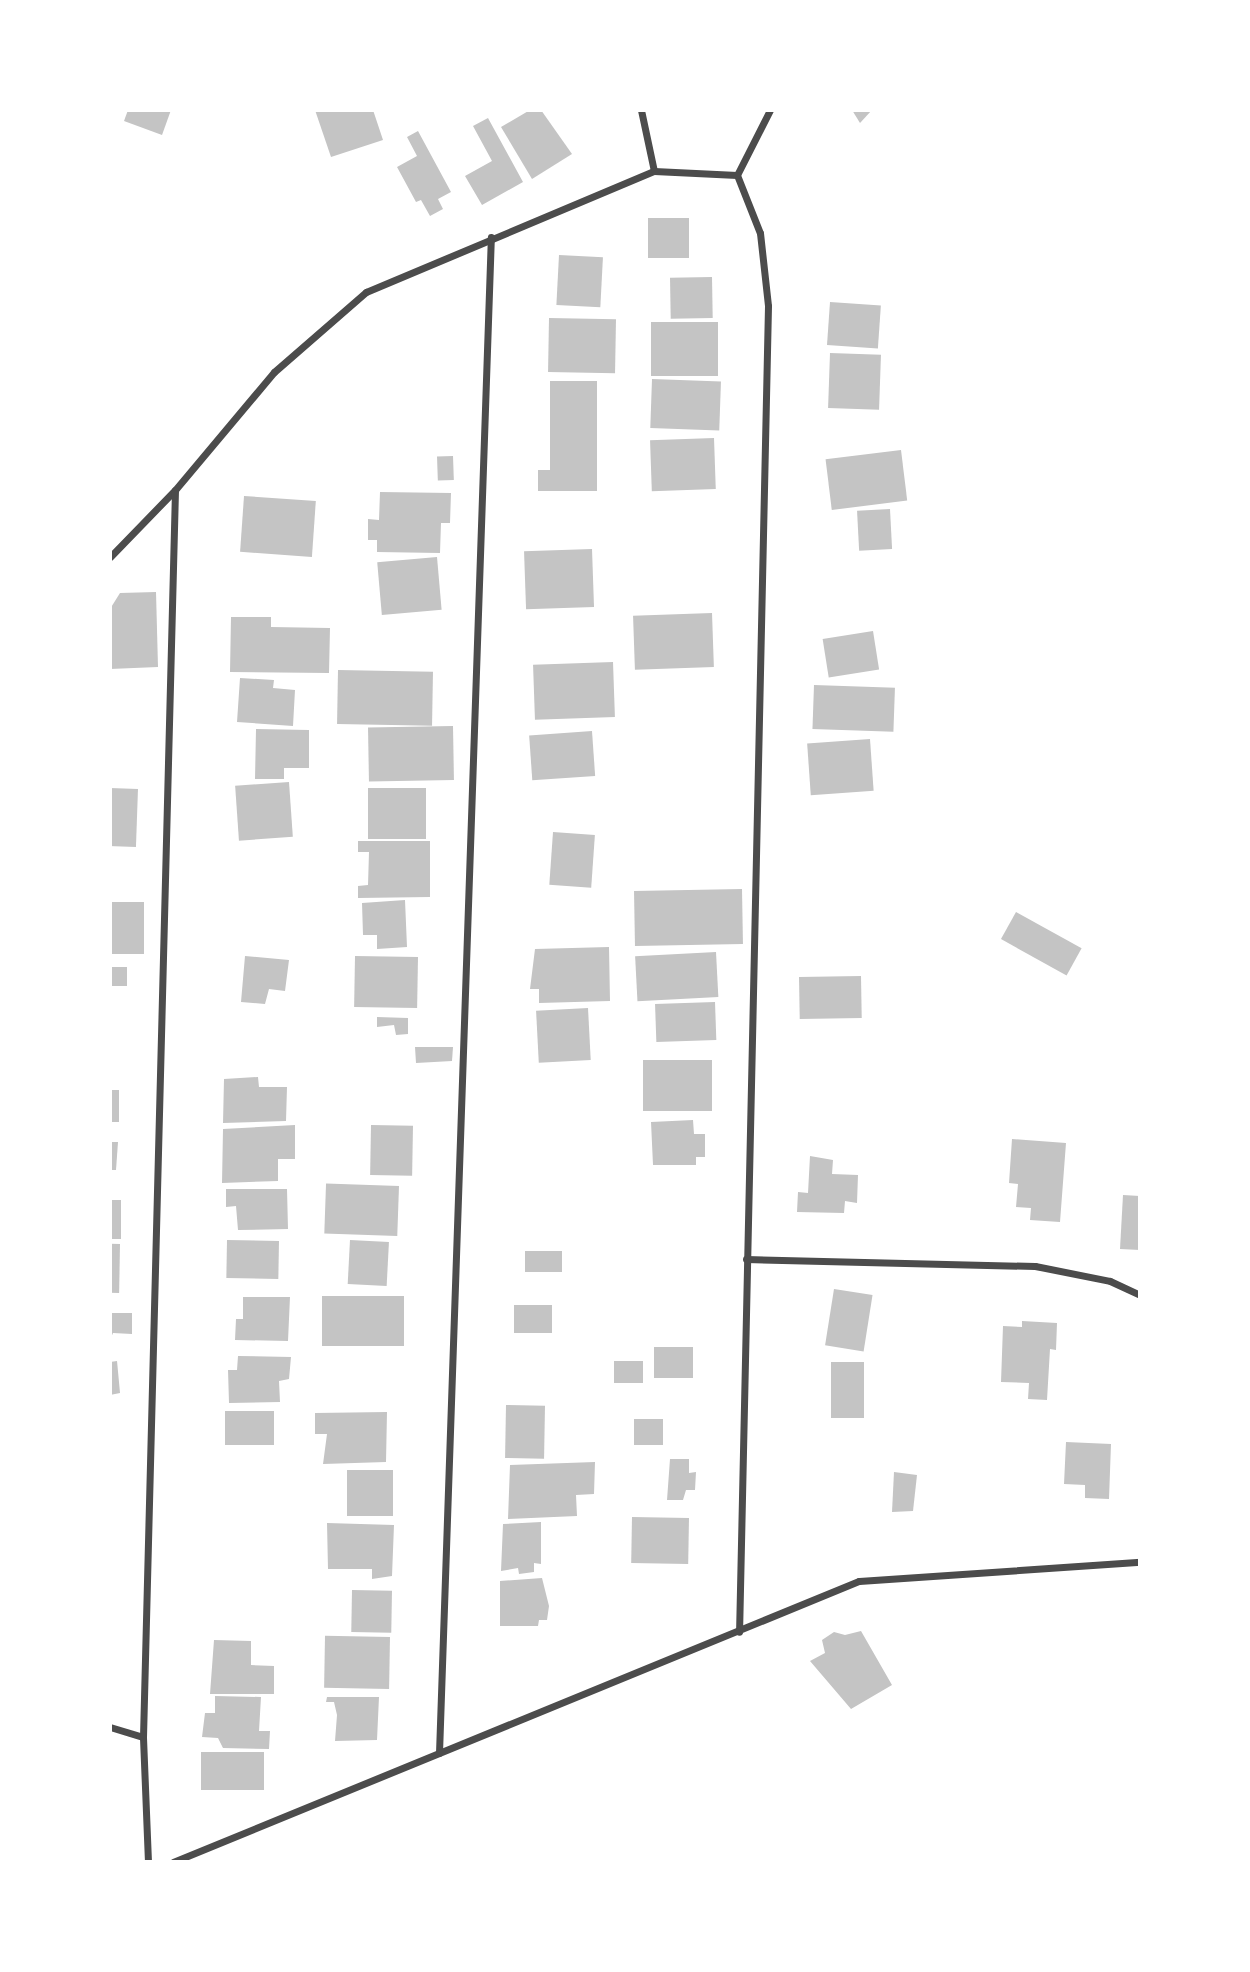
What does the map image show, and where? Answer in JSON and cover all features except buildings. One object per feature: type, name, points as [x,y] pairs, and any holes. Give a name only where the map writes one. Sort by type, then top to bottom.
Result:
[{"type":"street","points":[[641,110],[654,171]]},
{"type":"street","points":[[739,1632],[768,306],[760,233],[737,175],[770,110]]},
{"type":"street","points":[[110,557],[176,489],[274,372],[366,292],[491,237],[654,171],[737,175]]},
{"type":"street","points":[[439,1753],[491,237]]},
{"type":"street","points":[[148,1862],[143,1737],[176,489]]},
{"type":"street","points":[[746,1259],[1035,1266],[1110,1281],[1140,1295]]},
{"type":"street","points":[[173,1862],[859,1581],[1140,1562]]},
{"type":"street","points":[[110,1727],[143,1737]]}]
